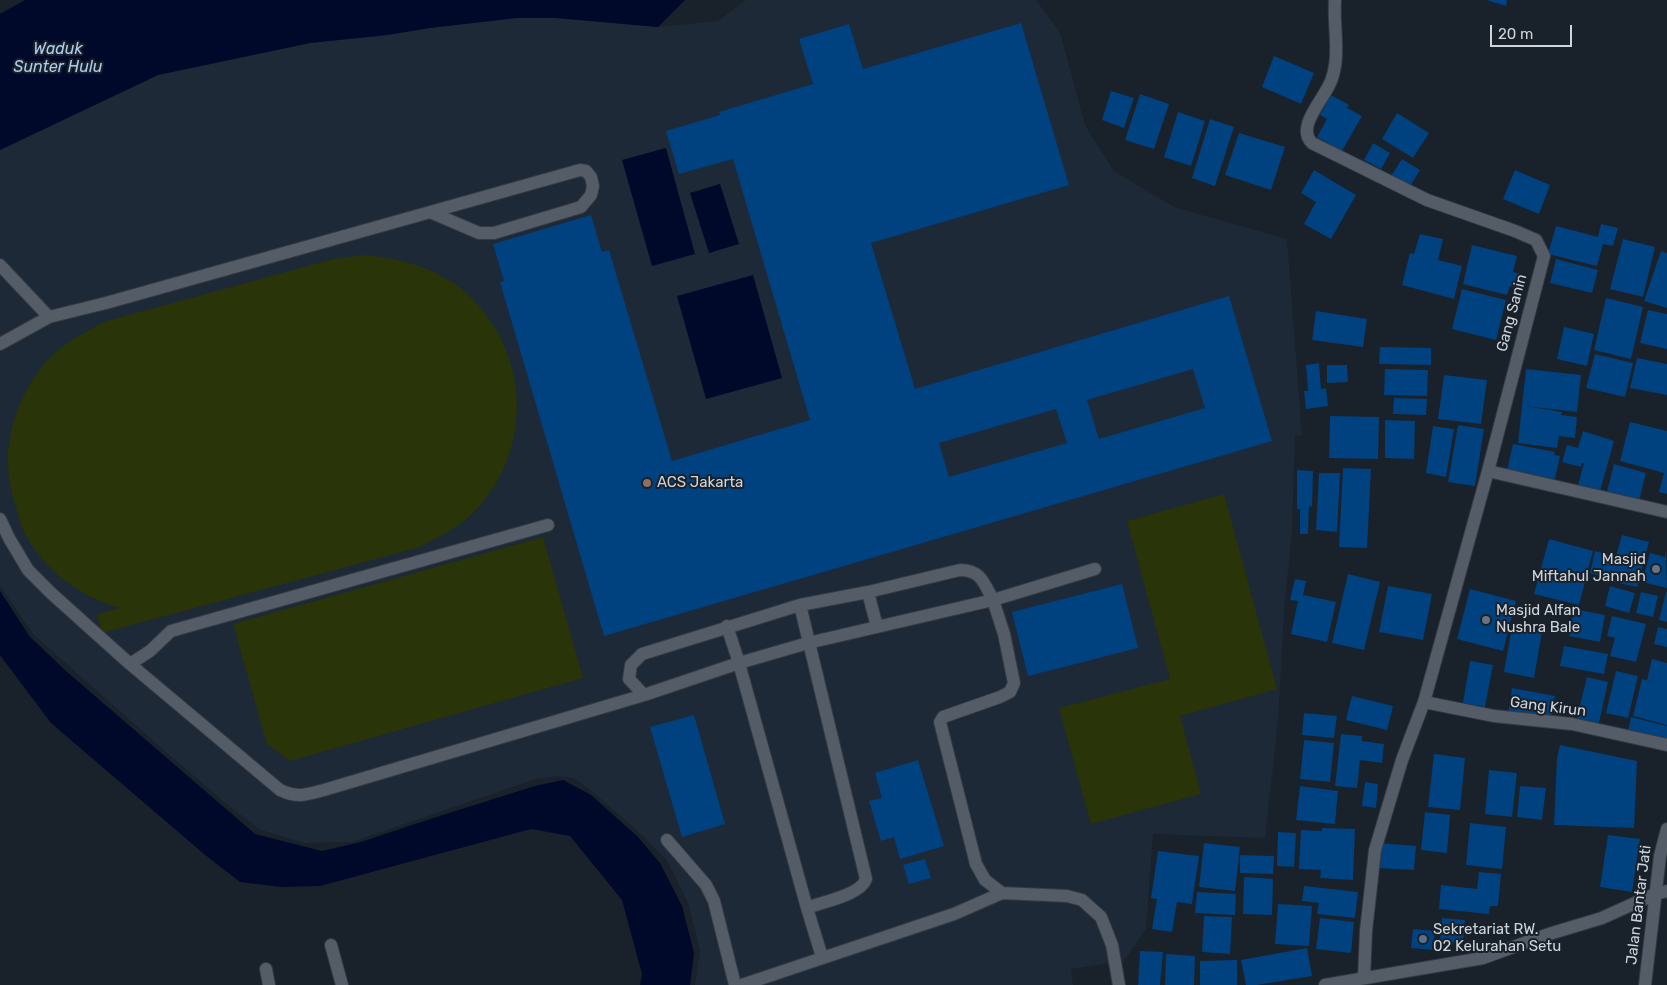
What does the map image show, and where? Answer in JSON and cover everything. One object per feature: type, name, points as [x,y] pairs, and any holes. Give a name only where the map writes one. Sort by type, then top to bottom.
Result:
[{"type":"street","name":"Gang Sanin","points":[[1335,0],[1336,64],[1331,82],[1308,121],[1308,140],[1427,200],[1536,240],[1544,256],[1488,472],[1424,702],[1402,760],[1374,850],[1366,931],[1364,978]]},
{"type":"street","points":[[0,344],[49,317],[106,303],[430,212],[580,170],[586,171],[591,177],[593,186],[591,195],[581,207],[494,234],[479,233],[430,212]]},
{"type":"street","points":[[0,265],[49,317]]},
{"type":"street","points":[[1488,472],[1667,512]]},
{"type":"street","points":[[0,519],[28,570],[51,594],[130,664],[280,790],[300,796],[644,695],[739,663],[808,643],[993,600],[1095,570]]},
{"type":"street","points":[[130,664],[150,651],[171,631],[179,628],[548,525]]},
{"type":"street","points":[[644,695],[629,679],[631,665],[642,654],[727,626],[800,605],[868,592],[960,570],[976,573],[982,579],[993,600],[1004,634],[1014,683],[1010,692],[943,717],[940,722],[976,864],[985,880],[1002,893]]},
{"type":"street","points":[[868,592],[877,627]]},
{"type":"street","points":[[800,605],[866,879],[864,884],[854,891],[807,908]]},
{"type":"street","points":[[727,626],[822,957]]},
{"type":"street","name":"Gang Kirun","points":[[1424,702],[1494,716],[1572,724],[1667,746]]},
{"type":"street","name":"Jalan Bantar Jati","points":[[1645,985],[1651,938],[1661,892],[1660,856],[1667,829]]},
{"type":"street","points":[[667,840],[706,886],[714,901],[735,985]]},
{"type":"street","points":[[1325,985],[1483,958],[1549,934],[1602,918],[1661,892]]},
{"type":"street","points":[[742,985],[954,914],[1002,893],[1067,896],[1082,900],[1101,917],[1112,945],[1118,985]]},
{"type":"street","points":[[331,944],[342,985]]},
{"type":"street","points":[[266,970],[269,985]]},
{"type":"shaded area","name":"ACS Jakarta","points":[[746,0],[1036,0],[1060,32],[1085,125],[1114,171],[1174,207],[1287,239],[1302,435],[1295,436],[1292,532],[1284,610],[1278,723],[1265,838],[1153,834],[1146,929],[1124,961],[1071,969],[1073,985],[695,985],[700,950],[688,903],[666,859],[640,833],[574,778],[558,776],[536,779],[352,842],[304,843],[261,830],[228,805],[166,752],[33,634],[0,586],[0,150],[158,75],[310,43],[516,18],[556,18],[658,27],[718,21]]},
{"type":"green space","points":[[365,255],[390,258],[412,264],[444,277],[455,284],[482,309],[503,342],[512,367],[516,392],[516,418],[512,444],[504,468],[491,491],[474,512],[462,522],[420,547],[102,633],[97,614],[120,608],[91,597],[77,589],[64,580],[41,558],[24,532],[12,495],[8,468],[10,435],[18,408],[31,382],[54,354],[83,333],[107,321],[333,259]]},
{"type":"green space","points":[[1224,494],[1277,689],[1180,716],[1201,794],[1091,824],[1059,708],[1170,679],[1127,521]]},
{"type":"green space","points":[[543,537],[583,678],[290,761],[267,744],[233,624]]},
{"type":"water","name":"Waduk Sunter Hulu","points":[[25,0],[685,0],[658,27],[556,18],[516,18],[310,43],[158,75],[0,150],[0,14]]},
{"type":"water","points":[[666,148],[695,254],[652,266],[622,160]]},
{"type":"water","points":[[720,184],[739,244],[709,253],[690,193]]},
{"type":"water","points":[[753,275],[782,378],[706,399],[677,296]]},
{"type":"water","points":[[0,591],[30,637],[66,671],[255,834],[322,851],[361,842],[535,786],[563,780],[591,795],[638,837],[660,863],[682,906],[694,953],[690,985],[640,985],[642,974],[622,900],[570,836],[531,829],[320,886],[281,887],[240,882],[204,854],[51,723],[0,655]]},
{"type":"building","points":[[1486,0],[1507,0],[1506,6]]},
{"type":"building","points":[[1021,23],[1069,185],[871,243],[915,389],[1229,296],[1272,441],[604,636],[500,282],[504,281],[493,244],[591,215],[602,252],[609,250],[672,461],[810,420],[733,159],[679,174],[666,131],[720,115],[719,112],[813,84],[799,39],[849,24],[863,69]],"holes":[[[1193,369],[1205,408],[1099,439],[1087,400]],[[1056,409],[1067,443],[949,477],[939,443]]]},
{"type":"building","points":[[1274,56],[1314,73],[1301,104],[1262,87]]},
{"type":"building","points":[[1111,91],[1134,98],[1124,128],[1102,120]]},
{"type":"building","points":[[1140,94],[1169,104],[1154,149],[1125,140]]},
{"type":"building","points":[[1331,95],[1349,105],[1347,108],[1362,116],[1342,151],[1317,137],[1327,119],[1320,115]]},
{"type":"building","points":[[1178,112],[1205,121],[1191,166],[1164,157]]},
{"type":"building","points":[[1397,113],[1429,133],[1413,158],[1382,139]]},
{"type":"building","points":[[1210,119],[1234,127],[1215,186],[1192,178]]},
{"type":"building","points":[[1239,133],[1285,147],[1271,190],[1225,175]]},
{"type":"building","points":[[1373,143],[1390,153],[1381,169],[1364,160]]},
{"type":"building","points":[[1402,159],[1420,170],[1409,188],[1391,176]]},
{"type":"building","points":[[1314,170],[1356,195],[1331,239],[1304,224],[1316,202],[1301,193]]},
{"type":"building","points":[[1515,170],[1550,185],[1539,214],[1503,199]]},
{"type":"building","points":[[1601,224],[1618,228],[1613,246],[1603,244],[1597,266],[1548,254],[1556,226],[1598,237]]},
{"type":"building","points":[[1420,234],[1443,239],[1438,260],[1462,266],[1454,299],[1402,285],[1410,253],[1414,254]]},
{"type":"building","points":[[1623,239],[1655,247],[1643,297],[1610,289]]},
{"type":"building","points":[[1472,245],[1517,256],[1513,272],[1521,274],[1518,288],[1510,286],[1507,295],[1463,284]]},
{"type":"building","points":[[1661,251],[1667,253],[1667,308],[1644,301]]},
{"type":"building","points":[[1556,259],[1598,270],[1592,293],[1550,283]]},
{"type":"building","points":[[1462,289],[1506,300],[1496,340],[1452,329]]},
{"type":"building","points":[[1606,298],[1643,307],[1631,359],[1594,350]]},
{"type":"building","points":[[1648,310],[1667,314],[1667,349],[1640,343]]},
{"type":"building","points":[[1316,311],[1367,319],[1363,347],[1312,340]]},
{"type":"building","points":[[1564,327],[1594,334],[1587,366],[1557,359]]},
{"type":"building","points":[[1380,347],[1431,348],[1431,365],[1379,364]]},
{"type":"building","points":[[1595,354],[1633,363],[1625,397],[1586,388]]},
{"type":"building","points":[[1637,358],[1667,364],[1667,395],[1630,388]]},
{"type":"building","points":[[1319,363],[1321,389],[1326,388],[1328,406],[1306,409],[1304,391],[1308,391],[1306,365]]},
{"type":"building","points":[[1327,365],[1347,365],[1348,382],[1327,383]]},
{"type":"building","points":[[1385,369],[1428,370],[1427,396],[1384,395]]},
{"type":"building","points":[[1526,369],[1581,375],[1577,412],[1525,406],[1562,412],[1561,415],[1577,417],[1575,438],[1559,436],[1557,448],[1518,443]]},
{"type":"building","points":[[1444,375],[1487,380],[1481,424],[1438,419]]},
{"type":"building","points":[[1394,398],[1427,399],[1426,415],[1393,414]]},
{"type":"building","points":[[1330,416],[1379,417],[1378,459],[1329,458]]},
{"type":"building","points":[[1385,420],[1415,421],[1414,459],[1385,458]]},
{"type":"building","points":[[1630,422],[1667,431],[1667,494],[1659,492],[1664,473],[1620,461]]},
{"type":"building","points":[[1458,425],[1484,429],[1475,486],[1448,482]]},
{"type":"building","points":[[1433,426],[1454,429],[1446,477],[1426,473]]},
{"type":"building","points":[[1583,431],[1614,441],[1599,495],[1577,489],[1584,463],[1582,463],[1581,467],[1562,462],[1567,445],[1578,448]]},
{"type":"building","points":[[1513,444],[1555,452],[1554,455],[1560,456],[1555,479],[1549,478],[1548,483],[1506,475]]},
{"type":"building","points":[[1614,464],[1646,473],[1639,501],[1607,492]]},
{"type":"building","points":[[1343,468],[1371,469],[1367,548],[1339,547]]},
{"type":"building","points":[[1297,470],[1313,471],[1312,507],[1309,506],[1308,534],[1300,534],[1300,509],[1297,509]]},
{"type":"building","points":[[1319,473],[1340,473],[1337,532],[1316,530]]},
{"type":"building","points":[[1622,535],[1649,542],[1637,587],[1609,581],[1610,579],[1590,573],[1595,551],[1616,556]]},
{"type":"building","points":[[1549,539],[1593,551],[1579,605],[1534,594]]},
{"type":"building","name":"Masjid Miftahul Jannah","points":[[1666,550],[1667,588],[1642,582],[1650,553],[1665,557]]},
{"type":"building","points":[[1348,574],[1380,582],[1364,650],[1332,643]]},
{"type":"building","points":[[1295,579],[1306,581],[1303,595],[1336,602],[1327,642],[1291,634],[1298,601],[1290,600]]},
{"type":"building","points":[[1122,584],[1138,648],[1028,676],[1012,612]]},
{"type":"building","points":[[1388,586],[1432,594],[1423,640],[1379,632]]},
{"type":"building","points":[[1610,586],[1635,593],[1629,613],[1605,606]]},
{"type":"building","name":"Masjid Alfan Nushra Bale","points":[[1470,589],[1516,601],[1503,651],[1457,639]]},
{"type":"building","points":[[1641,592],[1658,596],[1653,617],[1636,613]]},
{"type":"building","points":[[1667,592],[1667,622],[1659,620]]},
{"type":"building","points":[[1574,609],[1605,615],[1600,642],[1569,636]]},
{"type":"building","points":[[1612,616],[1646,624],[1636,662],[1610,656],[1615,638],[1607,636]]},
{"type":"building","points":[[1512,627],[1542,632],[1534,678],[1504,672]]},
{"type":"building","points":[[1658,627],[1667,629],[1667,647],[1654,644]]},
{"type":"building","points":[[1564,646],[1608,654],[1604,674],[1560,666]]},
{"type":"building","points":[[1652,659],[1667,663],[1667,685],[1647,680]]},
{"type":"building","points":[[1470,661],[1493,665],[1485,707],[1463,703]]},
{"type":"building","points":[[1616,671],[1638,676],[1628,718],[1606,713]]},
{"type":"building","points":[[1587,677],[1608,682],[1598,727],[1576,722]]},
{"type":"building","points":[[1642,679],[1667,685],[1667,725],[1633,716]]},
{"type":"building","points":[[1512,688],[1555,696],[1550,722],[1508,714]]},
{"type":"building","points":[[1352,696],[1393,706],[1387,730],[1346,720]]},
{"type":"building","points":[[1304,713],[1337,716],[1334,738],[1302,735]]},
{"type":"building","points":[[694,715],[725,824],[682,837],[650,727]]},
{"type":"building","points":[[1631,717],[1667,726],[1667,740],[1628,731]]},
{"type":"building","points":[[1341,734],[1362,736],[1362,741],[1384,744],[1382,763],[1360,760],[1357,788],[1335,786]]},
{"type":"building","points":[[1304,740],[1334,743],[1330,782],[1300,779]]},
{"type":"building","points":[[1560,745],[1637,761],[1634,828],[1554,825],[1557,758]]},
{"type":"building","points":[[1434,754],[1465,758],[1460,810],[1428,807]]},
{"type":"building","points":[[918,760],[944,846],[900,859],[894,837],[881,841],[869,801],[882,798],[875,773]]},
{"type":"building","points":[[1489,770],[1517,773],[1512,817],[1485,814]]},
{"type":"building","points":[[1365,782],[1378,784],[1376,808],[1362,806]]},
{"type":"building","points":[[1300,786],[1338,791],[1335,824],[1296,820]]},
{"type":"building","points":[[1520,786],[1546,788],[1542,820],[1517,817]]},
{"type":"building","points":[[1425,812],[1450,815],[1447,853],[1421,850]]},
{"type":"building","points":[[1470,823],[1506,827],[1502,869],[1466,865]]},
{"type":"building","points":[[1322,828],[1355,829],[1353,880],[1320,878],[1321,870],[1299,869],[1301,830],[1322,831]]},
{"type":"building","points":[[1278,832],[1296,833],[1294,867],[1277,866]]},
{"type":"building","points":[[1608,835],[1640,839],[1632,892],[1600,887]]},
{"type":"building","points":[[1204,843],[1240,847],[1235,891],[1199,887]]},
{"type":"building","points":[[1379,843],[1416,846],[1414,870],[1377,868]]},
{"type":"building","points":[[1158,851],[1199,856],[1192,904],[1177,902],[1172,932],[1152,929],[1157,899],[1151,898]]},
{"type":"building","points":[[1240,855],[1274,856],[1273,874],[1240,873]]},
{"type":"building","points":[[925,859],[931,878],[909,884],[903,865]]},
{"type":"building","points":[[1479,872],[1501,874],[1498,906],[1490,906],[1489,914],[1439,909],[1441,885],[1477,889]]},
{"type":"building","points":[[1244,877],[1273,879],[1272,915],[1243,914]]},
{"type":"building","points":[[1304,886],[1358,892],[1355,918],[1317,914],[1319,903],[1302,901]]},
{"type":"building","points":[[1197,892],[1236,894],[1235,915],[1195,913]]},
{"type":"building","points":[[1278,904],[1312,906],[1309,946],[1275,944]]},
{"type":"building","points":[[1204,916],[1232,917],[1230,954],[1202,952]]},
{"type":"building","points":[[1320,918],[1354,922],[1351,953],[1316,949]]},
{"type":"building","points":[[1442,918],[1465,920],[1463,944],[1440,941]]},
{"type":"building","name":"Sekretariat RW. 02 Kelurahan Setu","points":[[1413,929],[1435,931],[1433,950],[1411,948]]},
{"type":"building","points":[[1307,948],[1312,976],[1246,985],[1241,960]]},
{"type":"building","points":[[1140,951],[1163,952],[1160,985],[1138,985]]},
{"type":"building","points":[[1166,954],[1195,956],[1194,985],[1165,985]]},
{"type":"building","points":[[1237,960],[1237,985],[1200,985],[1200,961]]},
{"type":"place","name":"ACS Jakarta","points":[[647,483]]},
{"type":"place","name":"Masjid Miftahul Jannah","points":[[1656,569]]},
{"type":"place","name":"Masjid Alfan Nushra Bale","points":[[1486,620]]},
{"type":"place","name":"Sekretariat RW. 02 Kelurahan Setu","points":[[1423,939]]}]
